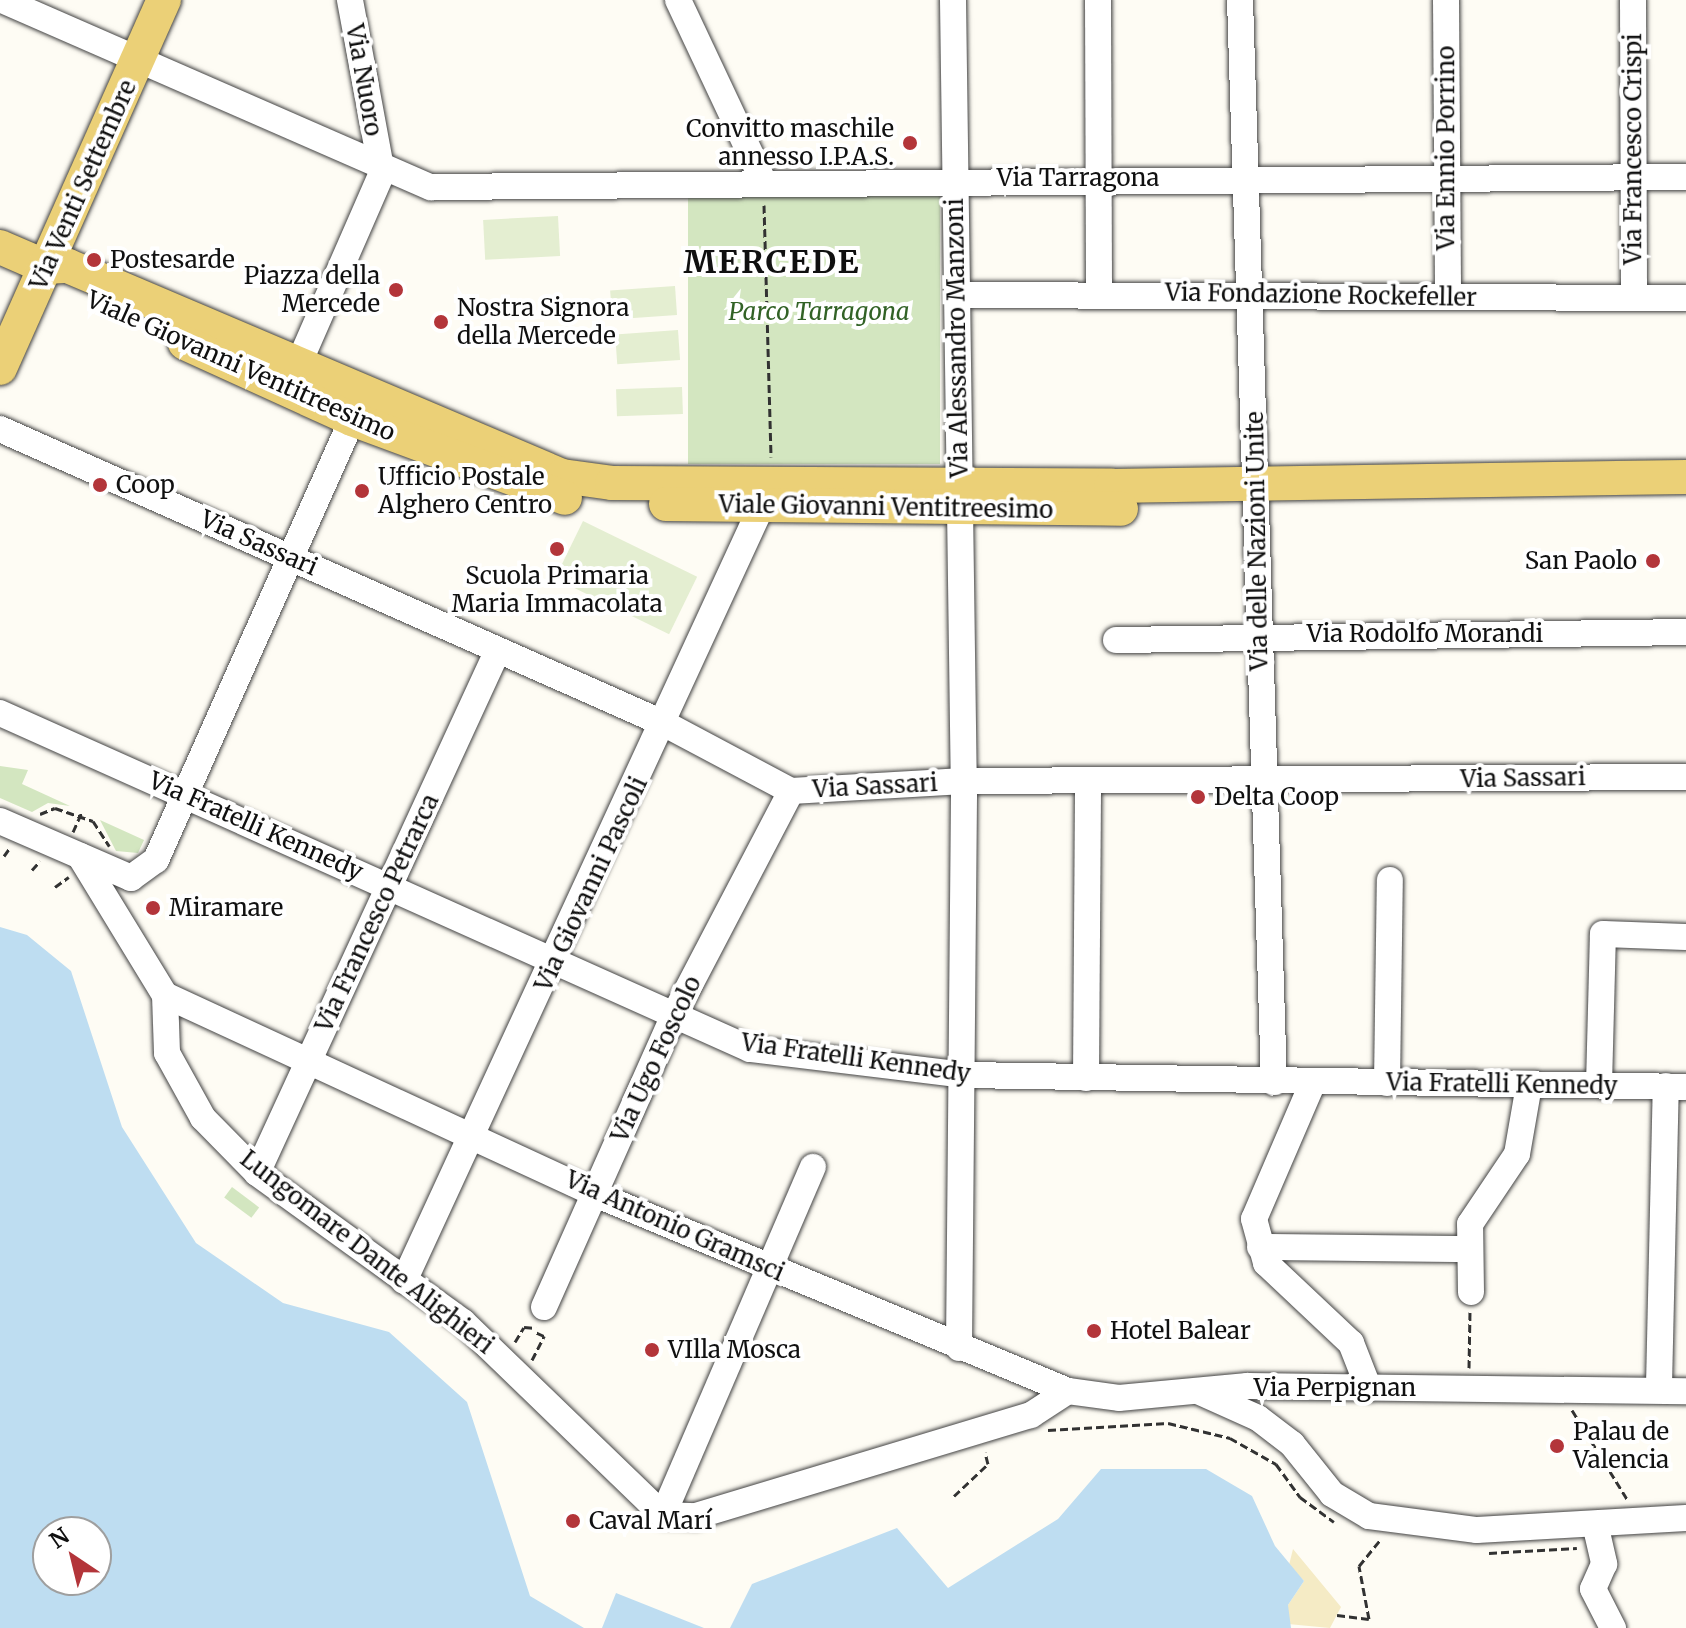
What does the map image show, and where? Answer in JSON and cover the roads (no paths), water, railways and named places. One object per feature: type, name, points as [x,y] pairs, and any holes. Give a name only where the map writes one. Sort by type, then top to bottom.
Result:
[{"type":"main road","name":"Via Venti Settembre","points":[[0,368],[164,0]]},
{"type":"main road","name":"Viale Giovanni Ventitreesimo","points":[[0,247],[46,267],[60,286],[292,378],[559,498],[961,495],[1112,498],[1255,491],[1564,490],[1686,499]]},
{"type":"main road","name":"Viale Giovanni Ventitreesimo","points":[[1564,490],[1686,477]]},
{"type":"street","points":[[2,0],[379,161],[382,173],[292,378]]},
{"type":"street","name":"Via Nuoro","points":[[350,0],[379,161]]},
{"type":"street","points":[[678,0],[763,181]]},
{"type":"street","name":"Via Alessandro Manzoni","points":[[953,0],[953,178],[964,781],[965,1075],[959,1348]]},
{"type":"street","points":[[1098,0],[1099,293]]},
{"type":"street","name":"Via delle Nazioni Unite","points":[[1240,0],[1249,178],[1258,635],[1274,1082]]},
{"type":"street","name":"Via Ennio Porrino","points":[[1446,0],[1444,178],[1448,296]]},
{"type":"street","name":"Via Francesco Crispi","points":[[1633,0],[1631,178],[1634,298]]},
{"type":"street","name":"Via Tarragona","points":[[379,161],[431,187],[953,178],[1686,177]]},
{"type":"street","name":"Via Fondazione Rockefeller","points":[[957,295],[1099,293],[1686,298]]},
{"type":"street","points":[[6,832],[131,878],[144,872],[185,796],[358,407]]},
{"type":"street","name":"Via Sassari","points":[[0,429],[293,557],[496,654],[665,724],[791,791],[964,781],[1686,777]]},
{"type":"street","name":"Via Giovanni Pascoli","points":[[404,1281],[476,1134],[665,724],[766,496]]},
{"type":"street","name":"Via Rodolfo Morandi","points":[[1116,640],[1258,635],[1686,632]]},
{"type":"street","name":"Via Francesco Petrarca","points":[[257,1173],[496,654]]},
{"type":"street","name":"Via Fratelli Kennedy","points":[[0,713],[390,885],[672,1019],[750,1049],[965,1075],[1676,1086]]},
{"type":"street","points":[[1086,1078],[1088,781]]},
{"type":"street","name":"Via Ugo Foscolo","points":[[544,1307],[672,1019],[791,791]]},
{"type":"street","points":[[74,855],[165,995]]},
{"type":"street","points":[[1387,1083],[1390,880]]},
{"type":"street","points":[[1599,1085],[1603,934],[1686,937]]},
{"type":"street","name":"Via Antonio Gramsci","points":[[165,995],[476,1134],[595,1194],[1068,1391],[1119,1398],[1202,1393]]},
{"type":"street","name":"Lungomare Dante Alighieri","points":[[165,995],[167,1053],[203,1118],[257,1173],[505,1359],[663,1515]]},
{"type":"street","points":[[1313,1082],[1259,1199],[1254,1219],[1266,1263],[1351,1343],[1369,1389]]},
{"type":"street","points":[[1471,1292],[1465,1249],[1470,1224],[1517,1154],[1529,1085]]},
{"type":"street","points":[[1659,1386],[1676,1086]]},
{"type":"street","points":[[813,1167],[663,1515],[696,1516],[1031,1415],[1068,1391]]},
{"type":"street","points":[[1260,1247],[1465,1249]]},
{"type":"street","name":"Via Perpignan","points":[[1202,1393],[1247,1386],[1369,1389],[1659,1386],[1686,1391]]},
{"type":"street","points":[[1202,1393],[1292,1444],[1332,1494],[1369,1516],[1389,1534],[1477,1530],[1598,1536],[1641,1523],[1686,1518]]},
{"type":"street","points":[[1598,1536],[1604,1564],[1593,1589],[1613,1628]]},
{"type":"water","points":[[0,927],[27,935],[71,971],[122,1127],[196,1243],[283,1303],[389,1332],[467,1402],[530,1596],[584,1628],[0,1628]]},
{"type":"water","points":[[1101,1469],[1206,1469],[1252,1496],[1275,1546],[1304,1581],[1288,1605],[1291,1628],[730,1628],[752,1584],[897,1528],[948,1588],[1058,1519]]},
{"type":"water","points":[[616,1593],[704,1628],[602,1628]]},
{"type":"place","name":"Convitto maschile annesso I.P.A.S.","points":[[910,143]]},
{"type":"place","name":"Postesarde","points":[[94,260]]},
{"type":"place","name":"Piazza della Mercede","points":[[396,290]]},
{"type":"place","name":"Nostra Signora della Mercede","points":[[441,322]]},
{"type":"place","name":"Coop","points":[[100,485]]},
{"type":"place","name":"Ufficio Postale Alghero Centro","points":[[362,491]]},
{"type":"place","name":"Scuola Primaria Maria Immacolata","points":[[557,549]]},
{"type":"place","name":"San Paolo","points":[[1653,561]]},
{"type":"place","name":"Delta Coop","points":[[1198,797]]},
{"type":"place","name":"Miramare","points":[[153,908]]},
{"type":"place","name":"Hotel Balear","points":[[1094,1331]]},
{"type":"place","name":"VIlla Mosca","points":[[652,1350]]},
{"type":"place","name":"Palau de Valencia","points":[[1557,1446]]},
{"type":"place","name":"Caval Marí","points":[[573,1521]]},
{"type":"district","name":"MERCEDE","points":[[772,262]]},
{"type":"park label","name":"Parco Tarragona","points":[[819,312]]}]
